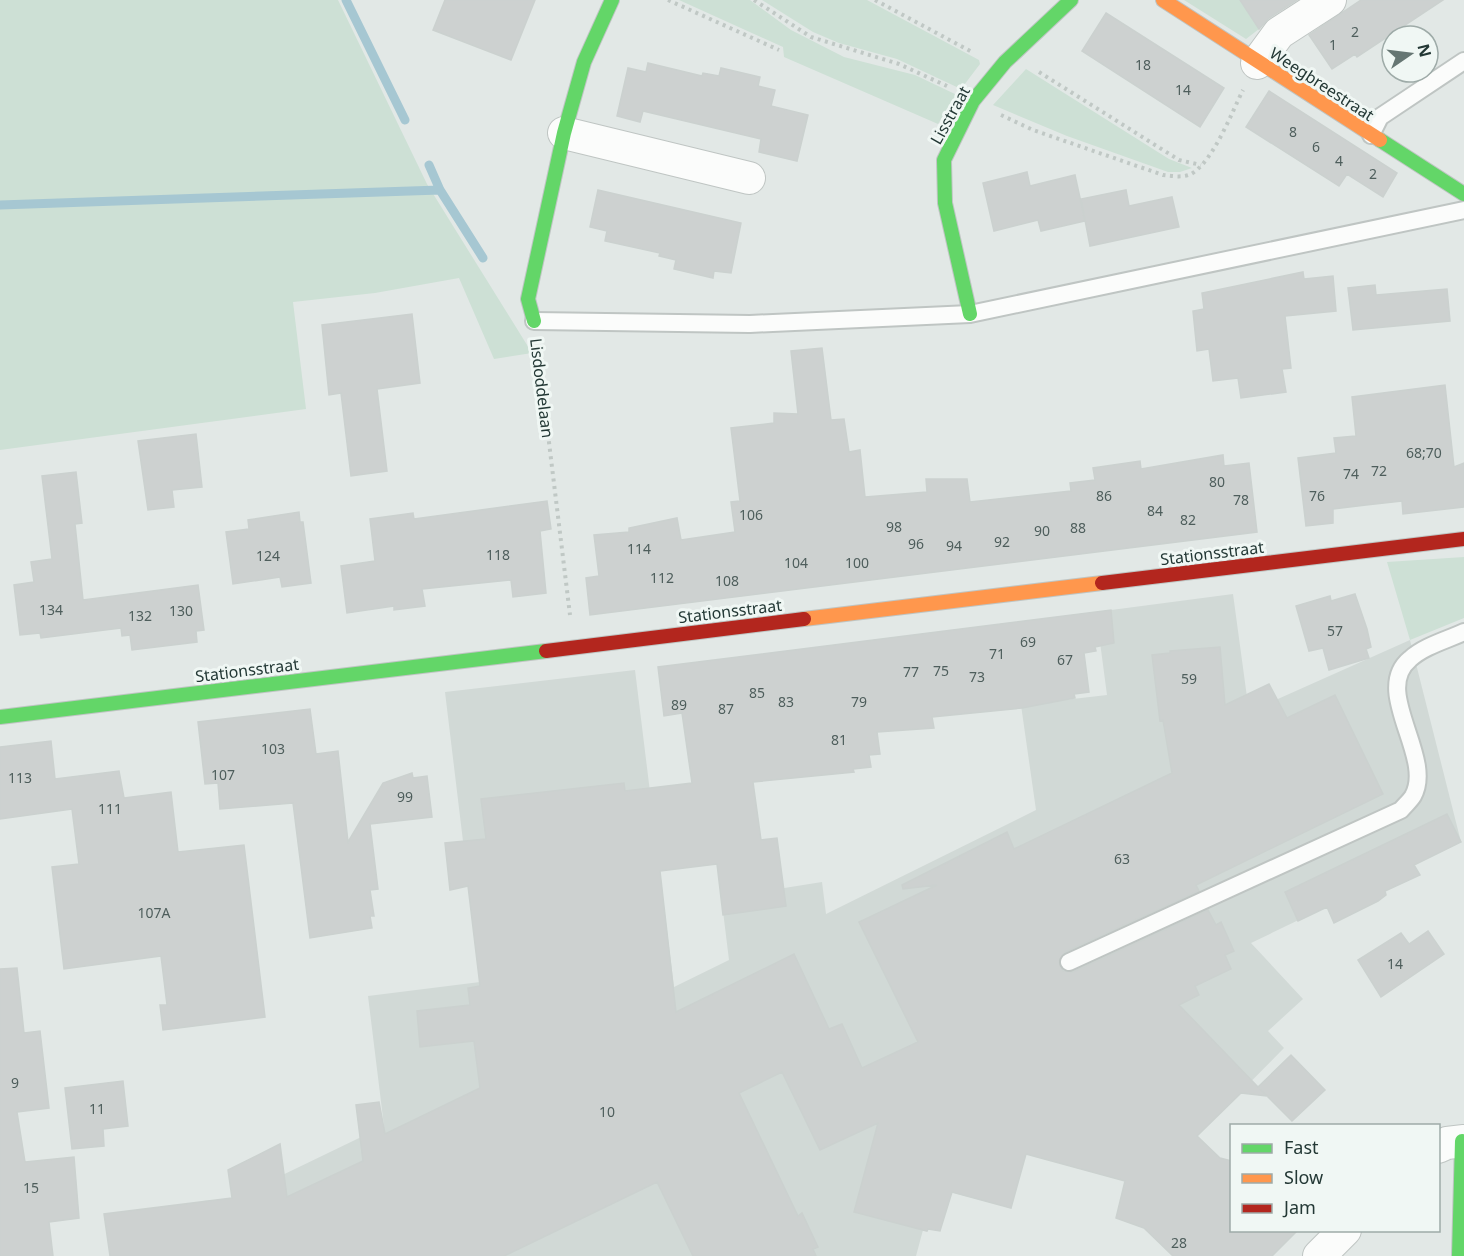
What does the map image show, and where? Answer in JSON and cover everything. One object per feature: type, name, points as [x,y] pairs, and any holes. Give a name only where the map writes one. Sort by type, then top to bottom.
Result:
[{"type":"street","name":"Lisdoddelaan","points":[[534,321],[528,299],[564,133],[584,62],[612,0]]},
{"type":"street","name":"Lisstraat","points":[[970,314],[945,203],[944,160],[973,101],[1005,62],[1071,0]]},
{"type":"street","name":"Weegbreestraat","points":[[1163,0],[1257,63],[1464,194]]},
{"type":"street","points":[[1257,63],[1279,33],[1330,0]]},
{"type":"street","points":[[564,133],[749,178]]},
{"type":"street","name":"Stationsstraat","points":[[0,717],[1464,539]]},
{"type":"street","points":[[1455,1143],[1459,1256]]},
{"type":"street","points":[[1318,1256],[1343,1232]]},
{"type":"lane","points":[[1371,135],[1380,117],[1464,61]]},
{"type":"lane","points":[[534,321],[750,324],[970,314],[1464,210]]},
{"type":"lane","points":[[1069,962],[1401,810],[1414,795],[1416,779],[1414,759],[1396,688],[1401,669],[1410,658],[1464,632]]},
{"type":"path","points":[[669,0],[779,50]]},
{"type":"path","points":[[754,0],[811,37],[899,64],[941,82],[973,101],[1033,130],[1163,175],[1176,177],[1190,174],[1201,165],[1257,63]]},
{"type":"path","points":[[875,0],[984,58],[1030,66],[1179,160],[1201,165]]},
{"type":"path","name":"Lisdoddelaan","points":[[534,321],[574,646]]},
{"type":"shaded area","points":[[1233,594],[1249,712],[1410,640],[1461,842],[1251,943],[1303,999],[1268,1031],[1284,1048],[1197,1136],[1143,1186],[1026,1154],[1011,1208],[939,1189],[928,1229],[923,1230],[916,1256],[115,1256],[207,1212],[203,1201],[233,1199],[384,1126],[368,996],[480,982],[445,692],[635,670],[674,987],[729,960],[707,781],[761,840],[778,889],[822,882],[826,914],[1036,810],[1021,705],[1107,695],[1096,612]]},
{"type":"green space","points":[[0,0],[338,0],[427,184],[532,353],[494,359],[459,278],[375,293],[293,302],[306,409],[0,450]]},
{"type":"green space","points":[[679,0],[750,0],[791,30],[844,57],[915,75],[957,95],[938,124],[784,57],[783,47]]},
{"type":"green space","points":[[762,0],[867,0],[979,60],[980,64],[961,89],[897,59],[839,43],[813,32]]},
{"type":"green space","points":[[1184,0],[1240,0],[1259,29],[1246,39]]},
{"type":"green space","points":[[1026,69],[1169,159],[1192,168],[1180,172],[1168,172],[1067,136],[993,105]]},
{"type":"green space","points":[[1464,557],[1464,618],[1410,640],[1387,562]]},
{"type":"building","points":[[445,0],[535,0],[511,60],[433,30]]},
{"type":"building","points":[[1240,0],[1297,0],[1269,18],[1259,29]]},
{"type":"building","points":[[1361,0],[1443,0],[1407,24],[1380,24],[1380,42],[1357,57],[1355,54],[1332,69],[1309,35]]},
{"type":"building","points":[[1106,13],[1224,88],[1200,127],[1082,51]]},
{"type":"building","points":[[648,63],[702,76],[703,73],[719,76],[721,68],[760,77],[758,86],[775,90],[771,106],[808,115],[797,161],[759,152],[761,139],[643,111],[640,122],[617,116],[628,68],[646,72]]},
{"type":"building","points":[[1269,91],[1397,173],[1383,197],[1347,174],[1339,186],[1246,127]]},
{"type":"building","points":[[1027,172],[1030,186],[1075,175],[1085,221],[1041,231],[1038,220],[994,231],[983,183]]},
{"type":"building","points":[[598,190],[741,223],[731,273],[714,271],[713,278],[674,269],[676,260],[659,256],[660,253],[605,241],[607,231],[590,227]]},
{"type":"building","points":[[1126,190],[1129,206],[1172,197],[1179,227],[1090,246],[1081,199]]},
{"type":"building","points":[[1303,272],[1304,279],[1333,276],[1336,311],[1285,316],[1291,368],[1282,369],[1286,392],[1241,398],[1238,378],[1213,381],[1209,349],[1197,351],[1193,311],[1204,309],[1202,293]]},
{"type":"building","points":[[1375,285],[1376,295],[1447,289],[1450,321],[1353,330],[1348,288]]},
{"type":"building","points":[[412,314],[420,383],[377,389],[387,471],[351,476],[341,393],[329,395],[322,325]]},
{"type":"building","points":[[822,348],[831,420],[844,419],[849,452],[860,450],[865,497],[927,492],[926,479],[967,479],[970,502],[1071,491],[1070,483],[1095,480],[1093,468],[1140,461],[1141,469],[1223,455],[1224,466],[1249,463],[1257,532],[590,615],[586,578],[599,576],[594,535],[629,532],[629,528],[677,518],[681,540],[735,532],[731,502],[740,501],[731,428],[774,423],[774,413],[798,414],[791,351]]},
{"type":"building","points":[[1445,385],[1454,467],[1464,463],[1464,507],[1403,514],[1402,501],[1366,505],[1333,509],[1333,523],[1306,526],[1298,458],[1336,453],[1334,438],[1356,436],[1352,397]]},
{"type":"building","points":[[196,434],[202,487],[172,490],[174,507],[148,510],[138,441]]},
{"type":"building","points":[[76,472],[82,523],[75,524],[83,600],[198,585],[204,630],[196,631],[197,642],[132,650],[130,635],[122,636],[121,628],[41,638],[40,633],[20,635],[14,585],[34,582],[31,562],[52,559],[42,476]]},
{"type":"building","points":[[547,501],[551,529],[540,531],[546,593],[513,597],[511,580],[422,589],[425,606],[394,610],[394,606],[347,613],[341,566],[375,561],[370,519],[413,513],[414,519]]},
{"type":"building","points":[[299,512],[300,522],[303,522],[311,583],[282,587],[280,577],[233,584],[226,532],[249,529],[248,520]]},
{"type":"building","points":[[1355,594],[1371,647],[1366,649],[1369,658],[1329,670],[1323,648],[1309,651],[1296,606],[1330,596],[1331,601]]},
{"type":"building","points":[[1111,610],[1114,643],[1095,647],[1096,651],[1084,653],[1089,692],[1074,694],[1075,698],[1022,708],[932,717],[934,728],[877,732],[880,754],[869,755],[871,767],[853,769],[854,772],[753,782],[761,840],[777,838],[786,906],[723,915],[717,864],[660,871],[676,1012],[794,954],[829,1029],[842,1024],[862,1068],[918,1042],[859,922],[937,885],[903,889],[902,885],[1007,832],[1014,849],[1172,773],[1163,720],[1160,721],[1152,655],[1170,653],[1170,651],[1220,647],[1225,705],[1269,684],[1287,718],[1335,695],[1383,794],[1196,885],[1199,891],[1065,952],[1059,962],[1063,971],[1073,972],[1208,910],[1216,925],[1221,922],[1234,951],[1225,955],[1231,969],[1195,986],[1199,995],[1179,1005],[1258,1087],[1291,1055],[1325,1090],[1292,1121],[1267,1096],[1241,1093],[1197,1136],[1220,1158],[1230,1160],[1230,1232],[1296,1232],[1272,1256],[1173,1256],[1144,1228],[1116,1218],[1125,1181],[1026,1154],[1011,1208],[952,1192],[940,1231],[928,1229],[927,1231],[854,1212],[878,1123],[820,1150],[782,1072],[739,1093],[798,1216],[802,1213],[818,1247],[813,1249],[816,1256],[693,1256],[657,1182],[504,1256],[110,1256],[104,1214],[232,1198],[228,1170],[280,1144],[287,1197],[363,1161],[356,1105],[379,1102],[385,1134],[480,1088],[474,1041],[420,1047],[417,1011],[470,1005],[468,988],[480,986],[468,886],[450,890],[445,843],[486,839],[481,799],[624,783],[625,791],[692,783],[682,713],[664,716],[658,667]]},
{"type":"building","points":[[310,709],[316,754],[338,751],[348,842],[383,783],[412,773],[413,778],[427,776],[432,817],[370,824],[378,889],[370,890],[374,916],[370,916],[372,928],[310,938],[293,803],[220,809],[218,783],[205,784],[198,722]]},
{"type":"building","points":[[51,741],[55,779],[119,771],[124,798],[171,792],[178,852],[244,845],[265,1017],[163,1030],[160,1005],[167,1005],[161,956],[64,969],[52,867],[79,864],[72,809],[0,819],[0,747]]},
{"type":"building","points":[[1447,814],[1461,842],[1414,865],[1420,875],[1385,891],[1386,895],[1378,901],[1334,923],[1327,907],[1298,921],[1285,892]]},
{"type":"building","points":[[1428,931],[1444,954],[1381,997],[1358,960],[1401,933],[1409,944]]},
{"type":"building","points":[[17,968],[24,1033],[40,1031],[49,1108],[17,1112],[25,1162],[74,1157],[79,1218],[49,1222],[53,1256],[0,1256],[0,969]]},
{"type":"building","points":[[123,1081],[128,1126],[103,1129],[104,1146],[72,1149],[65,1088]]},
{"type":"waterway","points":[[346,0],[405,120]]},
{"type":"waterway","points":[[429,165],[440,190],[483,258]]},
{"type":"waterway","points":[[0,205],[440,190]]},
{"type":"traffic: fast","points":[[534,321],[528,299],[564,133],[584,62],[612,0]]},
{"type":"traffic: fast","points":[[970,314],[945,203],[944,160],[973,101],[1005,62],[1071,0]]},
{"type":"traffic: fast","points":[[1380,140],[1464,194]]},
{"type":"traffic: fast","points":[[0,717],[546,651]]},
{"type":"traffic: fast","points":[[1459,1256],[1462,1141]]},
{"type":"traffic: slow","points":[[1163,0],[1380,140]]},
{"type":"traffic: slow","points":[[804,619],[1102,583]]},
{"type":"traffic: jam","points":[[1102,583],[1464,539]]},
{"type":"traffic: jam","points":[[546,651],[804,619]]}]
